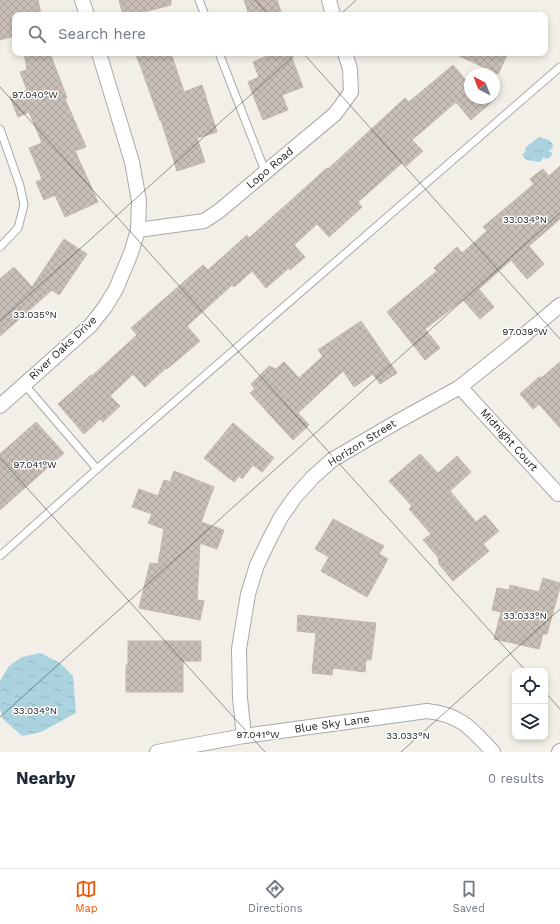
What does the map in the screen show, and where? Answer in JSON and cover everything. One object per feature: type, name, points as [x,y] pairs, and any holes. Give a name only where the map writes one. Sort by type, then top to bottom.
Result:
[{"type":"street","points":[[82,0],[86,12]]},
{"type":"street","points":[[329,0],[332,12]]},
{"type":"street","name":"River Oaks Drive","points":[[0,406],[91,325],[116,290],[131,253],[138,230],[139,201],[132,162],[100,56]]},
{"type":"street","name":"Lopo Road","points":[[138,230],[204,221],[219,211],[335,114],[351,92],[350,69],[346,56]]},
{"type":"street","name":"Horizon Street","points":[[244,736],[240,698],[239,649],[248,594],[257,565],[281,517],[294,497],[332,460],[460,387],[560,305]]},
{"type":"street","name":"Midnight Court","points":[[460,387],[558,494]]},
{"type":"street","name":"Blue Sky Lane","points":[[157,752],[244,736],[427,711],[442,712],[457,718],[472,729],[493,752]]},
{"type":"lane","points":[[199,0],[204,12]]},
{"type":"lane","points":[[221,56],[265,171]]},
{"type":"lane","points":[[0,556],[97,469],[560,68]]},
{"type":"lane","points":[[0,129],[20,186],[24,205],[18,228],[0,248]]},
{"type":"lane","points":[[24,384],[97,469]]},
{"type":"water","points":[[539,137],[549,140],[552,143],[553,148],[548,151],[553,153],[546,159],[544,157],[540,162],[527,160],[522,155],[526,151],[525,148]]},
{"type":"water","points":[[40,653],[60,663],[73,676],[76,713],[41,732],[22,736],[3,719],[0,709],[0,681],[9,666],[22,657]]},
{"type":"building","points":[[0,0],[38,0],[40,12],[12,12],[12,37],[0,40]]},
{"type":"building","points":[[119,0],[171,0],[171,5],[144,12],[122,12]]},
{"type":"building","points":[[244,0],[277,0],[281,12],[248,12]]},
{"type":"building","points":[[25,56],[51,56],[67,98],[65,99],[86,147],[75,151],[98,202],[65,217],[55,195],[44,200],[36,182],[42,179],[29,148],[42,143],[29,112],[18,117],[10,97],[27,90],[20,72],[27,70]]},
{"type":"building","points":[[136,56],[172,56],[184,92],[202,85],[217,132],[197,138],[205,162],[177,171],[161,120],[160,121]]},
{"type":"building","points":[[268,56],[291,56],[303,87],[282,95],[288,110],[263,120],[248,82],[259,77],[253,62]]},
{"type":"building","points":[[459,56],[507,56],[500,70],[500,68],[485,68]]},
{"type":"building","points":[[453,65],[464,78],[464,104],[489,104],[471,120],[456,102],[412,140],[423,151],[406,166],[403,162],[358,202],[362,207],[329,237],[317,224],[294,245],[305,257],[290,270],[289,268],[266,288],[252,271],[234,287],[232,285],[187,326],[200,341],[145,387],[133,374],[110,396],[120,406],[103,422],[100,419],[84,434],[58,404],[91,375],[92,376],[137,335],[131,328],[203,265],[208,270],[247,235],[249,238],[327,168],[328,169],[405,98],[409,102]]},
{"type":"building","points":[[560,166],[560,219],[529,246],[544,264],[527,279],[511,260],[479,289],[494,307],[480,319],[463,300],[425,329],[440,348],[425,360],[387,312],[437,271],[434,268],[457,247],[462,253],[487,231],[483,227],[534,184],[530,179],[543,169],[549,176]]},
{"type":"building","points":[[64,239],[87,254],[59,295],[52,290],[0,336],[0,279],[14,267],[32,287]]},
{"type":"building","points":[[361,321],[397,373],[380,384],[373,374],[354,387],[343,371],[298,413],[309,425],[293,440],[250,393],[255,389],[251,384],[269,366],[276,369],[284,362],[299,378],[323,356],[318,350]]},
{"type":"building","points":[[560,362],[560,428],[539,404],[533,409],[520,394],[539,377],[541,378]]},
{"type":"building","points":[[36,422],[64,453],[0,510],[0,454]]},
{"type":"building","points":[[233,423],[274,458],[262,472],[253,465],[242,479],[239,476],[234,482],[204,458]]},
{"type":"building","points":[[420,454],[438,473],[457,456],[471,472],[450,491],[476,522],[485,515],[499,531],[483,544],[489,551],[453,581],[439,564],[438,557],[423,540],[431,534],[409,509],[412,506],[389,481]]},
{"type":"building","points":[[174,471],[214,487],[201,522],[224,530],[217,549],[200,543],[197,600],[204,601],[200,620],[139,608],[150,563],[158,564],[164,529],[148,523],[152,514],[132,507],[139,489],[158,496],[164,480],[170,482]]},
{"type":"building","points":[[333,519],[384,546],[379,554],[388,559],[367,597],[321,571],[329,557],[315,549]]},
{"type":"building","points":[[543,578],[560,583],[560,587],[547,634],[543,634],[539,649],[494,639],[501,612],[492,610],[497,588],[509,590],[510,585],[539,592]]},
{"type":"building","points":[[298,615],[376,623],[371,660],[366,660],[365,672],[333,668],[332,675],[312,673],[316,633],[297,631]]},
{"type":"building","points":[[128,641],[201,641],[201,661],[183,661],[183,692],[126,692]]}]
